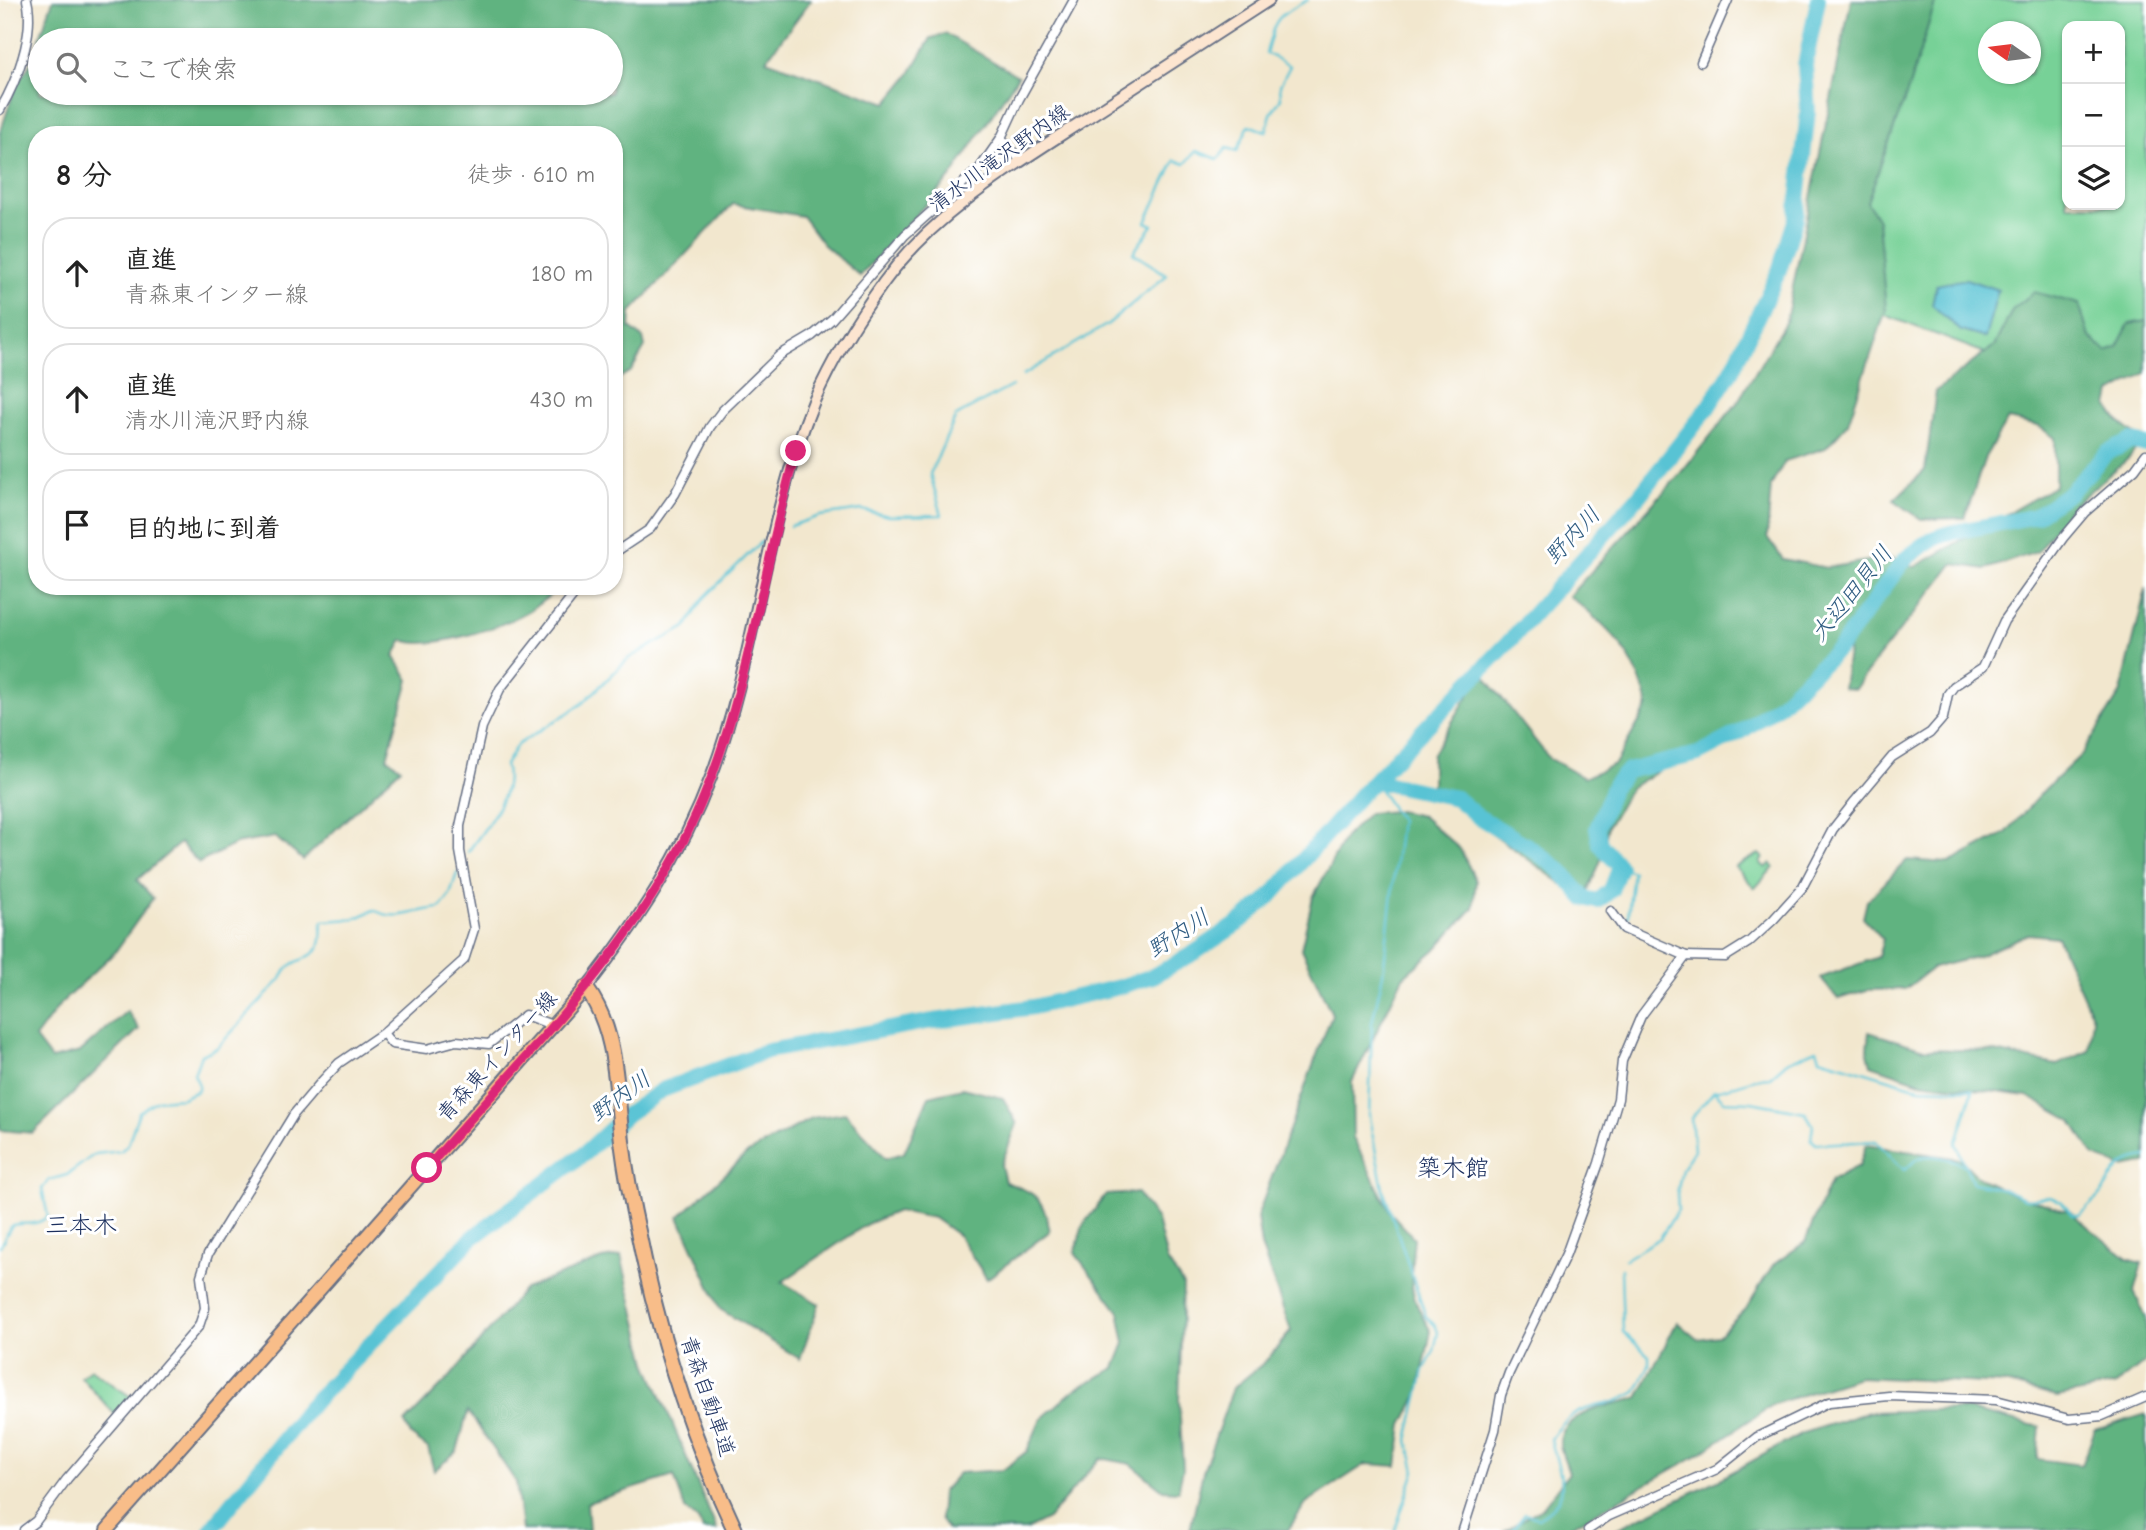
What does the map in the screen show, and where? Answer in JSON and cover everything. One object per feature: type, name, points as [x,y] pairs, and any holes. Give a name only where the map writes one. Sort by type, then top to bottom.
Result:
[{"type":"highway","name":"青森東インター線","points":[[586,988],[604,1018],[647,1273]]},
{"type":"highway","name":"青森自動車道","points":[[647,1273],[694,1429],[735,1530]]},
{"type":"main road","name":"清水川滝沢野内線","points":[[586,988],[621,944],[688,833],[711,777],[741,676],[775,524],[796,451],[831,366],[885,281],[915,247],[983,188],[1021,160],[1269,0]]},
{"type":"main road","name":"青森東インター線","points":[[107,1530],[586,988]]},
{"type":"street","points":[[0,110],[18,70],[29,23],[27,0]]},
{"type":"street","points":[[623,547],[657,520],[675,494],[710,427],[722,411],[780,355],[812,336],[832,319],[905,235],[980,168],[1001,138],[1072,2],[1062,0]]},
{"type":"street","points":[[1701,62],[1728,0]]},
{"type":"street","points":[[1001,138],[1021,160]]},
{"type":"street","points":[[1611,911],[1624,929],[1686,956],[1725,957],[1749,942],[1773,920],[1813,872],[1832,829],[1892,757],[1930,733],[1943,718],[1948,694],[1954,686],[1983,667],[2004,621],[2063,538],[2085,512],[2134,470],[2146,454]]},
{"type":"street","points":[[24,1530],[36,1521],[67,1479],[199,1326],[205,1308],[201,1276],[208,1254],[294,1114],[339,1062],[383,1033],[464,960],[470,949],[473,914],[460,851],[460,826],[482,727],[500,689],[574,595]]},
{"type":"street","points":[[1463,1530],[1495,1430],[1508,1373],[1566,1254],[1599,1163],[1618,1099],[1622,1061],[1642,1016],[1686,956]]},
{"type":"street","points":[[383,1033],[392,1044],[427,1049],[456,1041],[489,1044],[526,1015],[552,1025]]},
{"type":"street","points":[[1588,1530],[1609,1516],[1717,1469],[1757,1437],[1829,1402],[1889,1396],[1996,1399],[2070,1419],[2102,1416],[2146,1397]]},
{"type":"green space","points":[[53,0],[811,0],[766,60],[887,103],[908,77],[931,38],[946,34],[1018,76],[951,177],[860,276],[823,244],[802,216],[733,204],[631,312],[630,328],[643,338],[645,347],[631,371],[623,376],[623,126],[28,126],[28,595],[550,595],[527,612],[465,636],[415,643],[403,640],[394,656],[409,680],[387,758],[401,768],[303,860],[275,837],[235,844],[199,863],[180,843],[137,880],[153,898],[115,952],[61,1003],[35,1038],[51,1059],[80,1052],[127,1011],[139,1029],[33,1133],[0,1130],[0,133],[16,85],[28,67],[28,105],[623,105],[623,28],[43,28]]},
{"type":"green space","points":[[1851,0],[1936,0],[1908,90],[1867,202],[1878,220],[1886,310],[1848,423],[1826,448],[1785,461],[1771,486],[1767,537],[1783,559],[1827,568],[1890,557],[1915,567],[2055,486],[2055,438],[2038,426],[2008,419],[1985,457],[1965,518],[1921,519],[1894,500],[1925,470],[1936,391],[1994,346],[2013,309],[2034,292],[2079,304],[2089,336],[2107,352],[2117,347],[2129,324],[2146,321],[2146,373],[2111,393],[2108,406],[2118,421],[2142,440],[2130,457],[2070,508],[2037,552],[1986,569],[1953,564],[1855,689],[1843,688],[1852,621],[1819,664],[1762,718],[1677,760],[1630,788],[1608,826],[1601,860],[1587,894],[1569,889],[1432,789],[1432,755],[1482,673],[1549,758],[1584,778],[1615,764],[1648,706],[1643,687],[1629,657],[1609,631],[1569,596],[1679,475],[1737,403],[1786,321]]},
{"type":"green space","points":[[1911,0],[2146,0],[2146,367],[2003,360],[1856,304],[1853,223]]},
{"type":"green space","points":[[2146,588],[2146,1163],[2122,1167],[2094,1156],[2072,1121],[2027,1096],[1920,1082],[1871,1065],[1867,1049],[1869,1032],[1924,1049],[1991,1051],[2057,1065],[2089,1051],[2093,1018],[2057,937],[2028,934],[1979,956],[1933,968],[1905,989],[1867,990],[1838,999],[1820,978],[1878,957],[1883,939],[1863,918],[1867,901],[1907,860],[1949,863],[2006,833],[2044,790],[2082,754],[2121,692]]},
{"type":"green space","points":[[1398,811],[1422,816],[1460,849],[1476,881],[1473,908],[1435,950],[1403,977],[1352,1082],[1353,1138],[1390,1212],[1414,1238],[1412,1286],[1418,1307],[1431,1331],[1418,1395],[1403,1425],[1397,1466],[1366,1464],[1306,1503],[1288,1530],[1190,1530],[1203,1472],[1233,1388],[1266,1361],[1291,1331],[1261,1246],[1257,1217],[1332,1014],[1301,949],[1313,897],[1345,837],[1369,813]]},
{"type":"green space","points":[[1759,854],[1763,858],[1760,863],[1766,868],[1771,863],[1774,867],[1755,888],[1735,867]]},
{"type":"green space","points":[[962,1088],[1003,1098],[1017,1124],[1001,1165],[1005,1182],[1037,1198],[1050,1231],[987,1279],[959,1236],[934,1218],[897,1211],[867,1224],[782,1282],[819,1304],[800,1359],[720,1309],[679,1217],[748,1153],[812,1118],[845,1113],[886,1158],[904,1153],[929,1096]]},
{"type":"green space","points":[[1866,1145],[1960,1159],[1979,1178],[2015,1195],[2069,1211],[2127,1259],[2142,1263],[2134,1292],[2146,1318],[2146,1361],[2116,1385],[2057,1397],[2008,1384],[1859,1377],[1774,1404],[1696,1456],[1565,1530],[1506,1530],[1543,1507],[1569,1473],[1560,1441],[1570,1422],[1592,1410],[1638,1398],[1677,1322],[1697,1339],[1718,1336],[1746,1309],[1773,1265],[1805,1242],[1831,1180],[1859,1166]]},
{"type":"green space","points":[[1137,1193],[1157,1220],[1167,1260],[1183,1285],[1179,1400],[1183,1469],[1178,1491],[1163,1490],[1131,1464],[1100,1458],[1048,1519],[1026,1530],[948,1530],[940,1518],[942,1492],[959,1473],[1003,1470],[1027,1451],[1041,1419],[1074,1390],[1115,1368],[1125,1343],[1119,1312],[1075,1253],[1083,1225],[1106,1195]]},
{"type":"green space","points":[[621,1256],[647,1363],[717,1530],[703,1530],[698,1520],[685,1509],[674,1476],[587,1503],[589,1530],[522,1530],[516,1482],[468,1411],[457,1451],[434,1471],[428,1448],[411,1435],[405,1423],[450,1377],[524,1289],[602,1259]]},
{"type":"green space","points":[[90,1369],[134,1399],[117,1417],[81,1377]]},
{"type":"green space","points":[[1965,1409],[2040,1427],[2037,1459],[2081,1465],[2095,1430],[2146,1414],[2146,1530],[1614,1530],[1716,1481],[1803,1433],[1869,1412]]},
{"type":"water","points":[[1966,279],[1998,290],[1985,338],[1961,331],[1932,305],[1936,285]]},
{"type":"waterway","points":[[1023,375],[1108,324],[1167,275],[1133,253],[1153,225],[1146,222],[1175,160],[1185,164],[1196,151],[1218,159],[1227,148],[1237,151],[1249,125],[1266,132],[1271,114],[1281,98],[1280,85],[1290,66],[1266,53],[1272,32],[1282,16],[1308,0]]},
{"type":"waterway","name":"野内川","points":[[211,1530],[308,1408],[472,1238],[585,1153],[627,1114],[662,1090],[767,1051],[927,1022],[1033,1007],[1119,987],[1153,976],[1194,953],[1239,923],[1272,895],[1364,791],[1506,645],[1638,497],[1707,409],[1731,372],[1779,271],[1796,218],[1808,112],[1805,65],[1818,0]]},
{"type":"waterway","points":[[790,526],[820,516],[862,510],[889,516],[942,515],[930,474],[956,416],[1012,386]]},
{"type":"waterway","name":"大辺田貝川","points":[[1374,781],[1456,798],[1477,816],[1531,848],[1560,870],[1584,898],[1598,901],[1611,890],[1620,867],[1600,844],[1597,828],[1614,785],[1627,771],[1698,754],[1742,731],[1780,704],[1840,647],[1905,559],[1932,539],[2036,516],[2070,492],[2107,453],[2131,441],[2146,445]]},
{"type":"waterway","points":[[468,852],[502,799],[506,788],[505,765],[517,745],[582,704],[629,658],[686,627],[704,598],[761,542]]},
{"type":"waterway","points":[[1374,781],[1400,820],[1383,974],[1372,1023],[1369,1117],[1383,1189],[1426,1317],[1438,1332],[1434,1351],[1424,1371],[1408,1440],[1415,1471],[1395,1530]]},
{"type":"waterway","points":[[1620,867],[1633,872],[1628,916],[1624,925]]},
{"type":"waterway","points":[[0,1246],[14,1224],[38,1222],[48,1216],[42,1189],[49,1180],[67,1175],[95,1154],[121,1151],[128,1144],[139,1112],[157,1100],[182,1098],[197,1091],[199,1085],[194,1074],[201,1055],[217,1048],[281,979],[287,968],[315,952],[320,945],[323,921],[354,919],[374,910],[382,914],[399,915],[440,908],[450,895],[457,873]]},
{"type":"waterway","points":[[1625,1259],[1660,1238],[1678,1210],[1677,1194],[1682,1169],[1694,1150],[1691,1118],[1714,1091],[1770,1077],[1787,1062],[1817,1049],[1820,1058],[1919,1088],[1973,1090],[1956,1144],[1973,1183],[2004,1189],[2026,1199],[2050,1197],[2062,1202],[2072,1215],[2080,1215],[2102,1193],[2123,1164],[2146,1157]]},
{"type":"waterway","points":[[1714,1091],[1724,1101],[1751,1102],[1805,1112],[1813,1125],[1811,1139],[1816,1144],[1876,1141],[1904,1170],[1917,1159],[1928,1156],[1949,1159],[1966,1166]]},
{"type":"waterway","points":[[1512,1530],[1525,1514],[1538,1518],[1557,1501],[1562,1483],[1551,1439],[1561,1426],[1580,1411],[1623,1399],[1636,1392],[1649,1366],[1649,1356],[1623,1332],[1621,1269]]},
{"type":"district","name":"築木館","points":[[1453,1168]]},
{"type":"district","name":"三本木","points":[[81,1225]]},
{"type":"route","points":[[427,1168],[586,988],[621,944],[688,833],[711,777],[727,727],[775,524],[796,451]]}]
